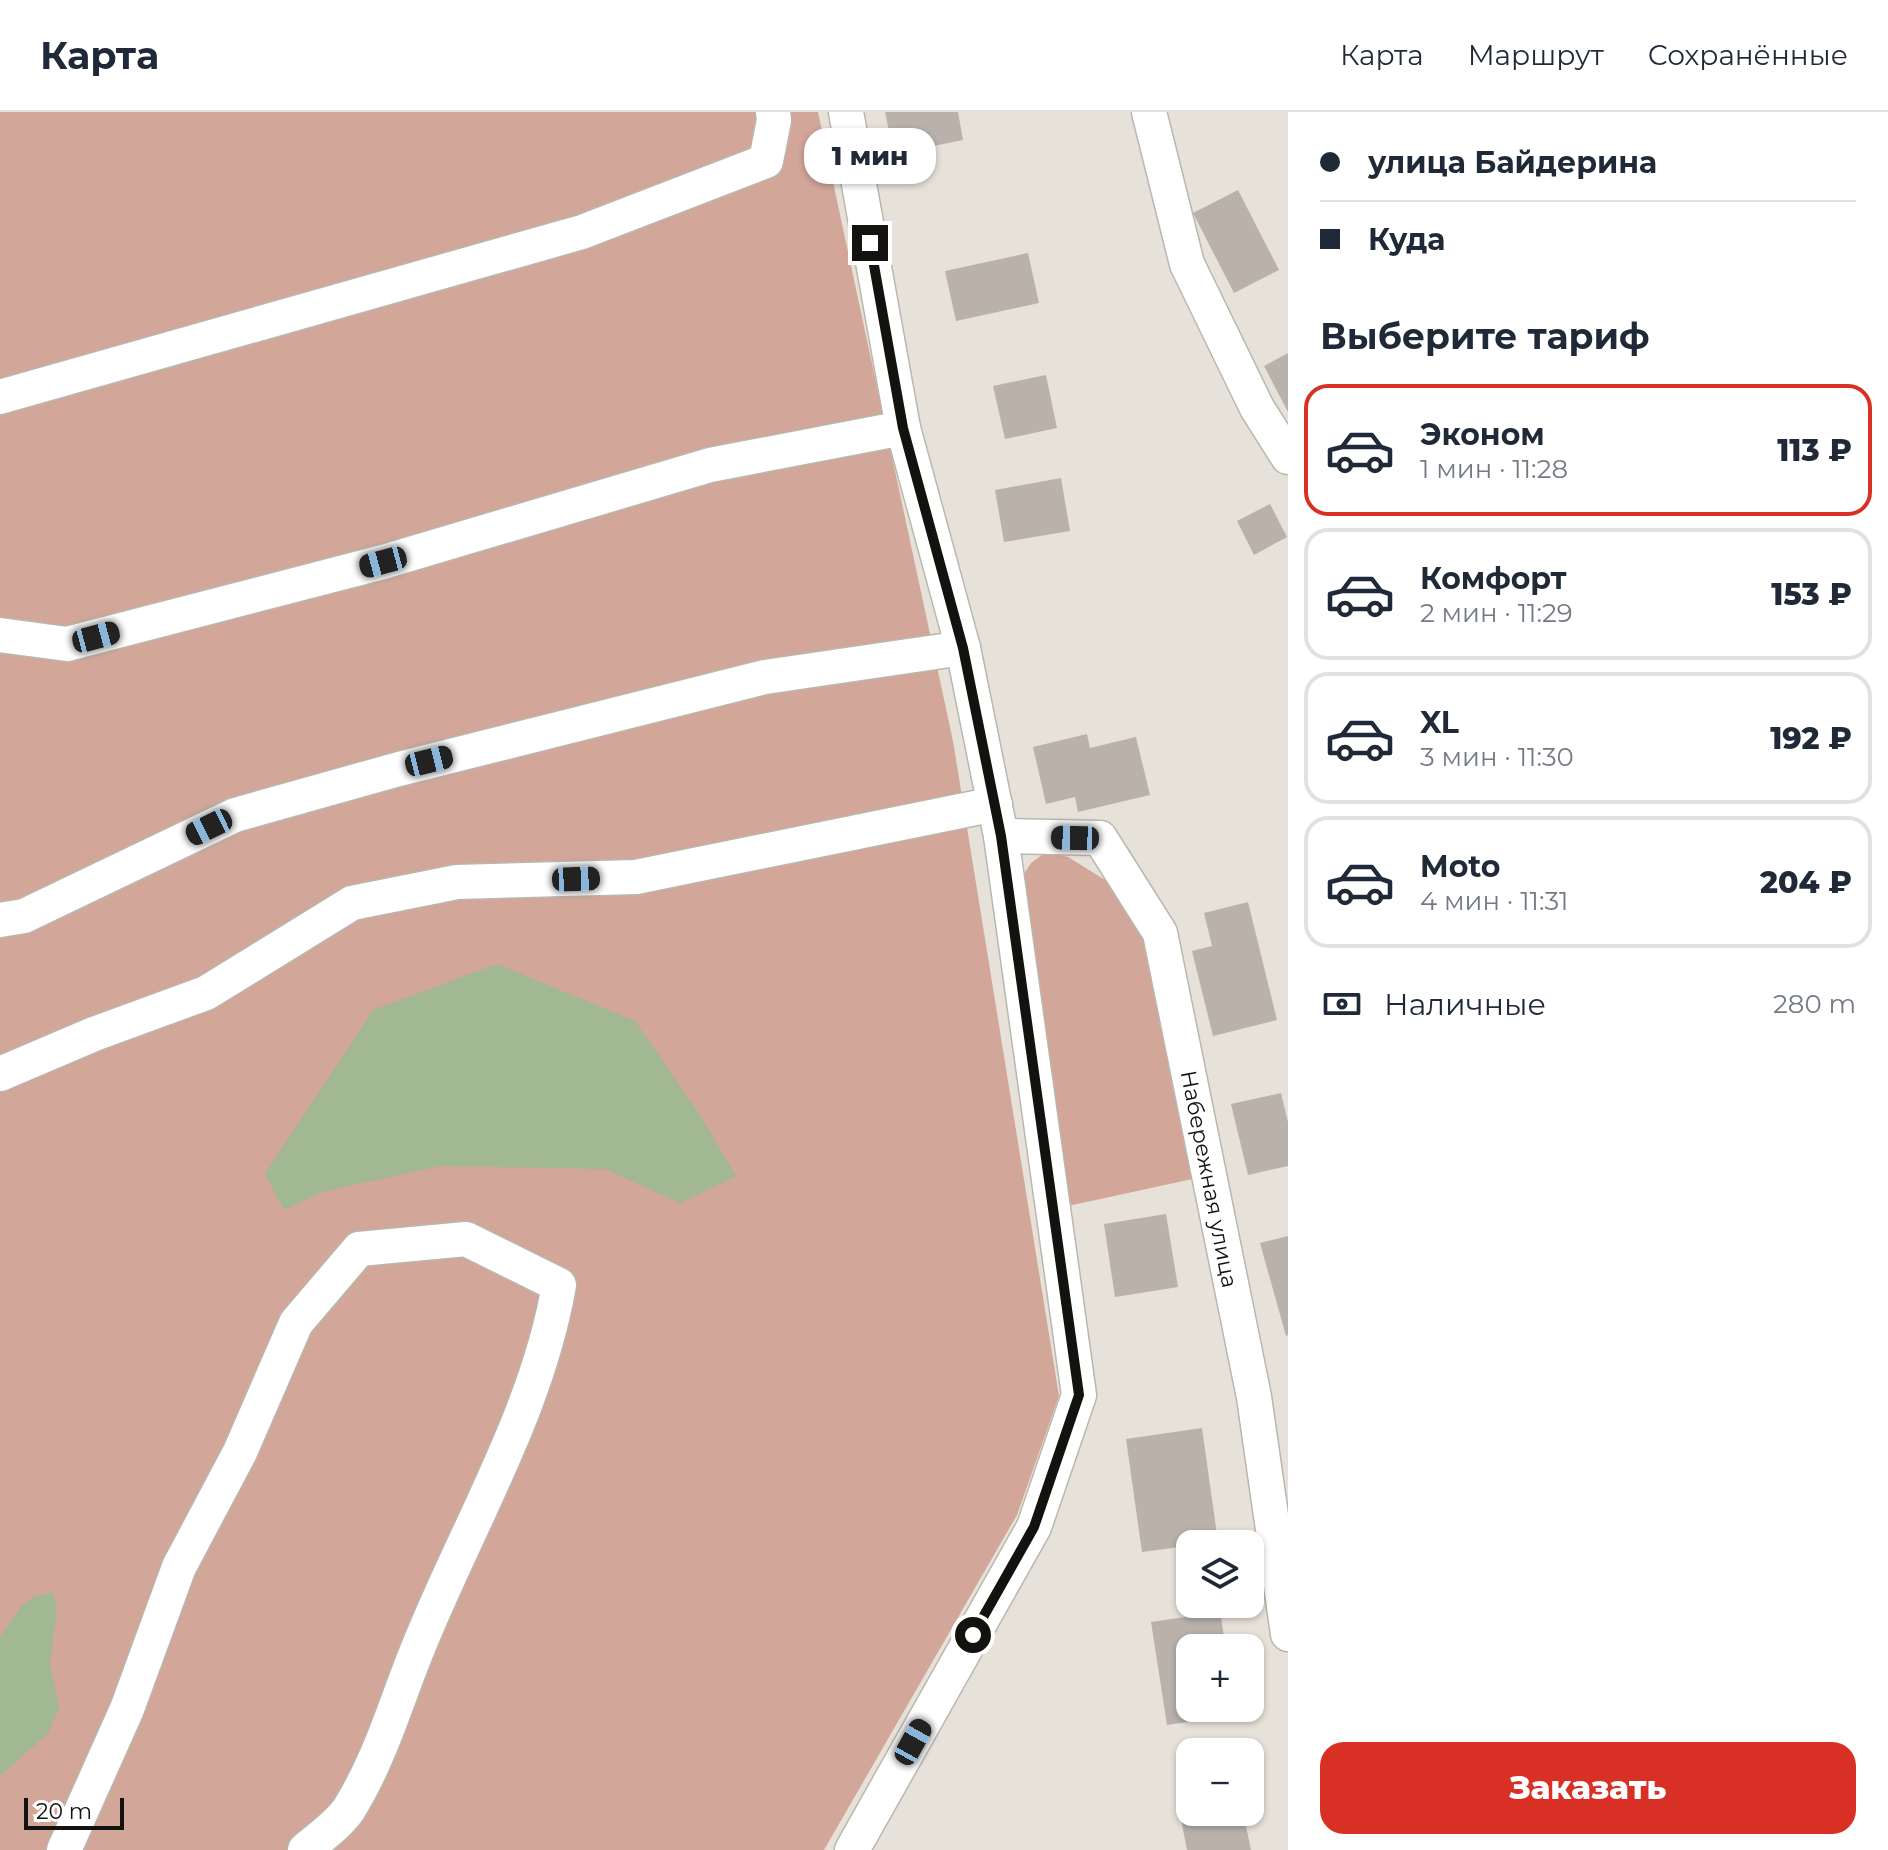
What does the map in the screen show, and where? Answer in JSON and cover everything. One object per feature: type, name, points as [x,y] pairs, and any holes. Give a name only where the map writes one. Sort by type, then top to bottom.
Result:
[{"type":"street","points":[[0,397],[582,232],[766,161],[773,112]]},
{"type":"street","points":[[846,112],[903,428],[963,648],[998,820],[1079,1395],[1034,1527],[852,1850]]},
{"type":"street","points":[[1149,112],[1187,264],[1257,408],[1288,457]]},
{"type":"street","points":[[0,635],[67,644],[383,562],[710,465],[903,428]]},
{"type":"street","points":[[0,920],[24,916],[235,815],[309,794],[765,677],[963,648]]},
{"type":"street","points":[[0,1074],[94,1034],[206,993],[352,903],[457,882],[636,877],[998,820]]},
{"type":"street","name":"Набережная улица","points":[[998,820],[1100,838],[1160,933],[1254,1397],[1288,1634]]},
{"type":"street","points":[[64,1850],[127,1709],[179,1567],[240,1452],[296,1323],[359,1249],[466,1239],[559,1285],[554,1314],[530,1393],[422,1638],[382,1747],[347,1812],[305,1850]]},
{"type":"shaded area","points":[[0,112],[818,112],[953,741],[1059,1396],[1017,1515],[824,1850],[0,1850]]},
{"type":"shaded area","points":[[1046,852],[1068,857],[1110,883],[1148,937],[1197,1178],[1068,1206],[1018,883],[1031,863]]},
{"type":"shaded area","points":[[497,964],[635,1021],[698,1112],[736,1176],[680,1203],[605,1169],[440,1166],[322,1192],[284,1210],[265,1174],[373,1010]]},
{"type":"shaded area","points":[[53,1592],[57,1607],[50,1665],[59,1708],[48,1733],[0,1776],[0,1637],[21,1606],[34,1597]]},
{"type":"building","points":[[885,112],[958,112],[963,140],[894,154]]},
{"type":"building","points":[[1238,190],[1279,270],[1234,293],[1193,213]]},
{"type":"building","points":[[1028,253],[1039,303],[956,321],[945,271]]},
{"type":"building","points":[[1288,353],[1288,412],[1264,366]]},
{"type":"building","points":[[1046,375],[1057,428],[1005,439],[993,386]]},
{"type":"building","points":[[1061,478],[1070,531],[1004,542],[995,490]]},
{"type":"building","points":[[1270,504],[1287,537],[1254,555],[1237,521]]},
{"type":"building","points":[[1087,734],[1090,748],[1136,737],[1150,795],[1078,812],[1075,797],[1046,804],[1033,747]]},
{"type":"building","points":[[1248,902],[1277,1020],[1213,1036],[1192,951],[1212,946],[1204,913]]},
{"type":"building","points":[[1281,1093],[1288,1122],[1288,1166],[1248,1175],[1231,1104]]},
{"type":"building","points":[[1166,1214],[1178,1287],[1115,1297],[1104,1224]]},
{"type":"building","points":[[1288,1236],[1288,1335],[1286,1336],[1260,1243]]},
{"type":"building","points":[[1202,1428],[1216,1530],[1176,1530],[1176,1548],[1142,1552],[1126,1439]]},
{"type":"building","points":[[1179,1618],[1221,1618],[1224,1634],[1176,1634],[1176,1722],[1188,1722],[1167,1725],[1151,1622]]},
{"type":"building","points":[[1182,1826],[1246,1826],[1251,1850],[1187,1850]]},
{"type":"route","points":[[870,243],[903,428],[963,648],[1001,836],[1079,1395],[1034,1527],[973,1635]]}]
